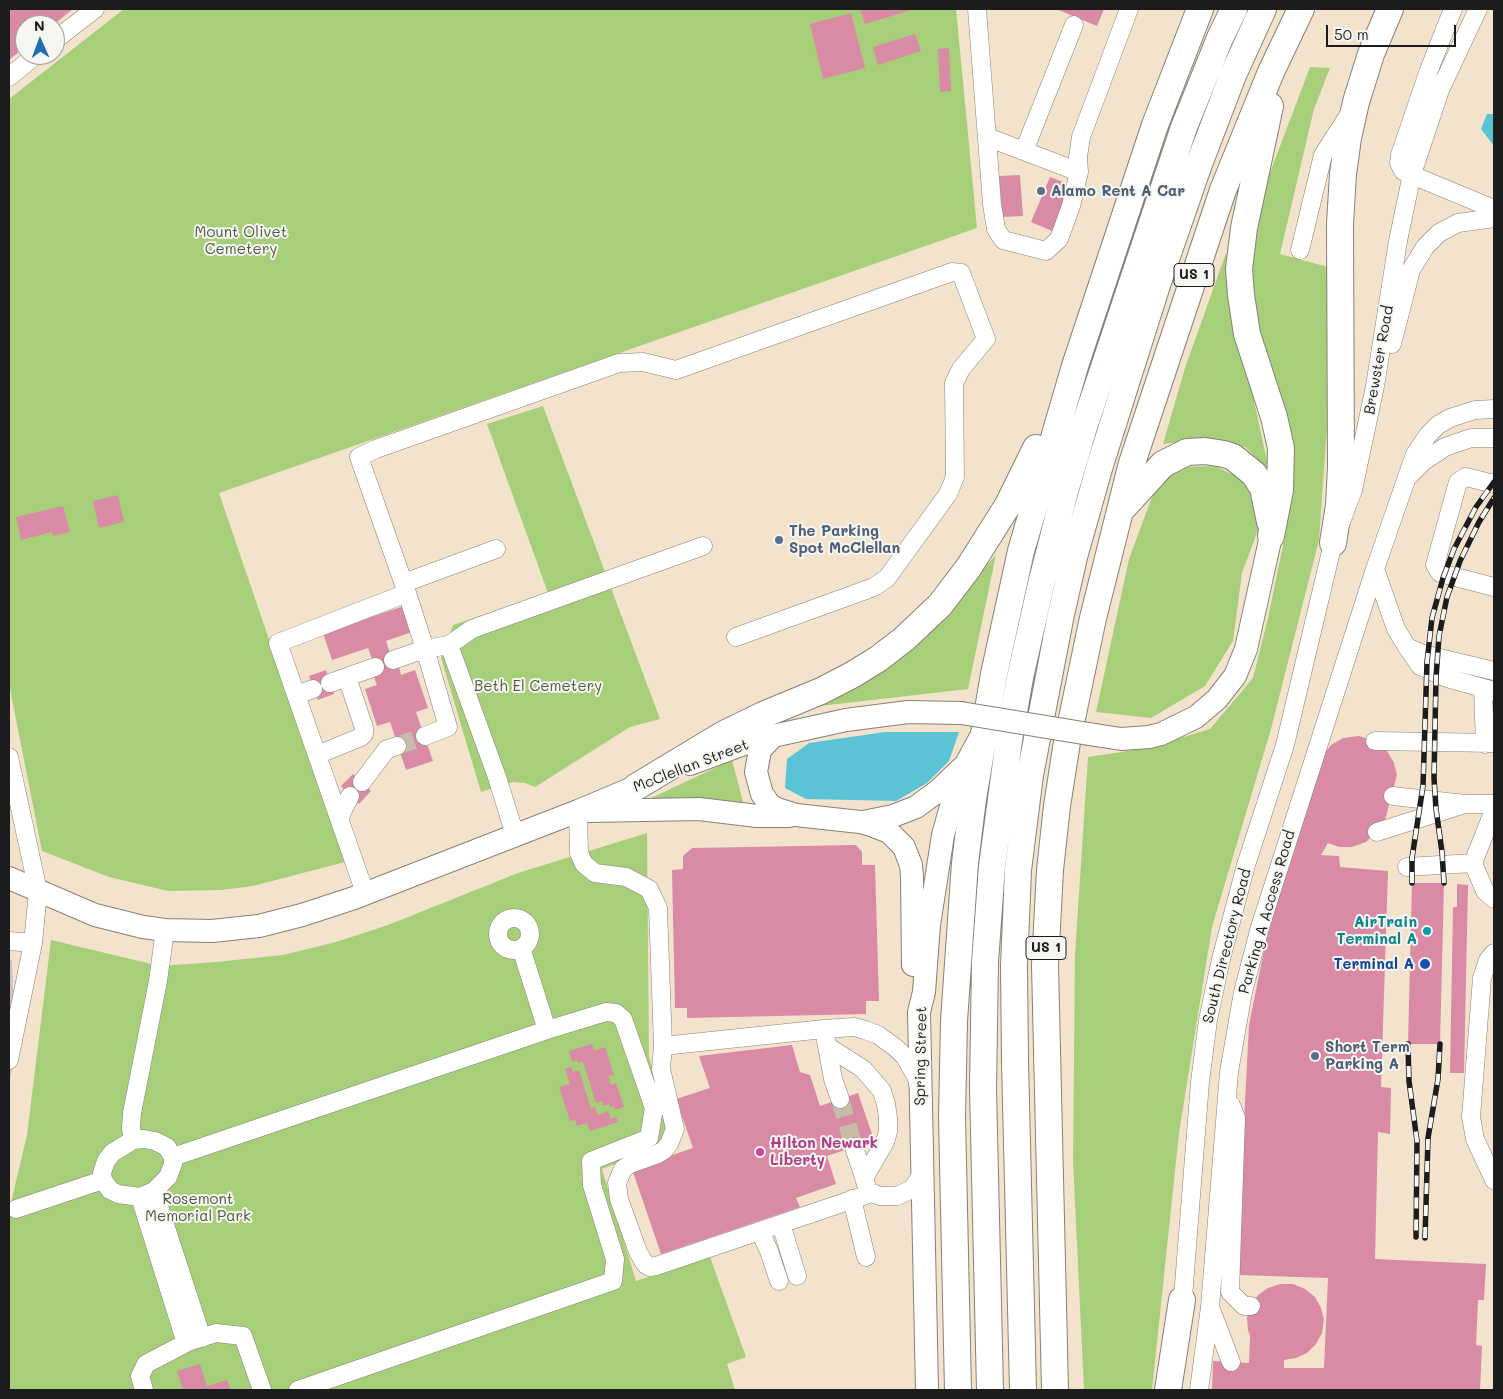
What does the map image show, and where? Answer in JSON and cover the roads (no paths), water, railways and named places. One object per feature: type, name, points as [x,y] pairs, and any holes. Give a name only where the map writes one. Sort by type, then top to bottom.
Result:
[{"type":"highway","points":[[958,1390],[952,1126],[954,1021],[965,863],[984,732],[1007,611],[1021,551],[1075,366],[1149,142],[1200,9]]},
{"type":"highway","points":[[990,1390],[982,1089],[985,962],[992,866],[1009,740],[1034,615],[1065,491],[1083,430],[1184,127],[1220,38],[1234,9]]},
{"type":"highway","points":[[1023,1390],[1014,966],[1018,870],[1031,767],[1046,682],[1063,604],[1104,450],[1154,294],[1202,156],[1233,75],[1263,9]]},
{"type":"highway","name":"US 1","points":[[1055,1390],[1046,997],[1048,901],[1057,806],[1071,718],[1092,618],[1132,463],[1212,221],[1255,109],[1284,42],[1301,9]]},
{"type":"highway","points":[[1356,102],[1358,61],[1362,36],[1370,9]]},
{"type":"highway","points":[[1334,543],[1341,467],[1341,199],[1345,154],[1356,102],[1374,46],[1390,9]]},
{"type":"highway","points":[[1271,536],[1281,480],[1280,448],[1275,422],[1246,327],[1241,295],[1240,269],[1244,228],[1284,42]]},
{"type":"highway","points":[[636,787],[724,734],[763,715],[821,691],[852,675],[891,650],[929,616],[960,580],[1004,512],[1023,477],[1075,366]]},
{"type":"highway","points":[[1118,513],[1163,464],[1171,458],[1188,452],[1205,450],[1224,454],[1241,463],[1258,480],[1268,507],[1271,536]]},
{"type":"highway","points":[[1168,1390],[1182,1300]]},
{"type":"main road","name":"McClellan Street","points":[[9,878],[95,915],[135,925],[165,930],[212,931],[259,926],[302,915],[365,893],[578,811],[712,755],[773,736],[846,720],[917,712],[961,713],[1121,739],[1161,734],[1196,717],[1222,694],[1235,676],[1246,650],[1271,536]]},
{"type":"main road","name":"Spring Street","points":[[927,1390],[919,1012],[924,992],[929,925],[940,852],[952,803],[966,764],[984,732]]},
{"type":"main road","points":[[773,736],[760,750],[756,772],[762,794],[770,805],[796,815],[860,822],[880,828],[896,838],[904,847],[911,865],[914,988],[919,1012]]},
{"type":"main road","points":[[860,822],[893,816],[916,807],[938,791],[966,764]]},
{"type":"main road","points":[[578,811],[691,809],[757,816],[808,816]]},
{"type":"street","points":[[65,32],[95,9]]},
{"type":"street","points":[[977,9],[992,204],[996,229],[1003,240],[1046,251],[1059,239],[1071,206],[1079,172],[1078,156],[1081,137],[1129,9]]},
{"type":"street","points":[[1453,9],[1429,70],[1400,155],[1401,167],[1403,171],[1494,210]]},
{"type":"street","name":"Brewster Road","points":[[1334,543],[1353,490],[1375,386],[1398,241],[1412,174],[1440,90],[1478,9]]},
{"type":"street","points":[[1024,151],[1074,26]]},
{"type":"street","points":[[9,77],[24,65]]},
{"type":"street","points":[[1300,250],[1323,155],[1356,102]]},
{"type":"street","points":[[987,137],[1079,172]]},
{"type":"street","points":[[1375,386],[1391,348],[1410,270],[1425,247],[1439,233],[1458,223],[1494,218]]},
{"type":"street","points":[[424,736],[448,727],[406,588],[359,457],[376,448],[619,363],[643,362],[676,370],[952,272],[961,273],[986,339],[961,369],[954,383],[955,477],[948,494],[887,578],[874,587],[736,637]]},
{"type":"street","name":"Parking A Access Road","points":[[1199,1390],[1210,1307],[1226,1095],[1243,992],[1260,927],[1375,569],[1421,444],[1438,425],[1450,418],[1475,410],[1494,409]]},
{"type":"street","name":"Parking A Access Road","points":[[1407,479],[1424,461],[1445,447],[1471,438],[1494,438]]},
{"type":"street","points":[[1494,484],[1466,477],[1458,482],[1435,565],[1440,573],[1494,587]]},
{"type":"street","name":"South Directory Road","points":[[1178,1390],[1182,1300],[1196,1112],[1214,989],[1228,928],[1246,865],[1285,745],[1334,543]]},
{"type":"street","points":[[393,660],[449,645],[472,629],[703,546]]},
{"type":"street","points":[[365,893],[278,643],[496,549]]},
{"type":"street","points":[[1375,569],[1396,629],[1420,666],[1447,678],[1489,690],[1490,744],[1375,741]]},
{"type":"street","points":[[449,645],[516,835]]},
{"type":"street","points":[[1407,647],[1423,654],[1494,671]]},
{"type":"street","points":[[330,683],[375,666]]},
{"type":"street","points":[[317,754],[361,737],[364,734],[364,728],[347,676]]},
{"type":"street","points":[[296,695],[313,689]]},
{"type":"street","points":[[362,782],[387,749],[397,746]]},
{"type":"street","points":[[9,757],[38,891],[33,943],[9,1060]]},
{"type":"street","points":[[339,818],[350,796]]},
{"type":"street","points":[[1392,796],[1465,804],[1494,804]]},
{"type":"street","points":[[1377,832],[1465,804]]},
{"type":"street","points":[[1494,810],[1473,863],[1485,891],[1494,899]]},
{"type":"street","points":[[578,811],[579,853],[584,864],[595,873],[626,877],[649,889],[658,908],[663,1046],[662,1078],[672,1109],[675,1129],[669,1144],[664,1150],[630,1164],[623,1169],[617,1183],[619,1198],[641,1259],[645,1264],[650,1267],[656,1266],[852,1199],[868,1185],[888,1132],[886,1104],[882,1091],[873,1079],[826,1038]]},
{"type":"street","points":[[1407,867],[1473,863]]},
{"type":"street","points":[[133,1140],[131,1128],[132,1113],[158,981],[165,930]]},
{"type":"street","points":[[9,941],[33,943]]},
{"type":"street","points":[[521,948],[547,1030]]},
{"type":"street","points":[[1494,953],[1488,960],[1482,978],[1471,1117],[1476,1139],[1494,1180]]},
{"type":"street","points":[[174,1157],[547,1030],[606,1012],[620,1016],[626,1025],[654,1108],[649,1138],[591,1161],[592,1185],[615,1259],[613,1281],[298,1390]]},
{"type":"street","points":[[663,1046],[826,1038],[854,1021],[865,1030],[878,1035],[896,1048],[912,1067],[917,1078],[920,1093]]},
{"type":"street","points":[[826,1038],[833,1079],[840,1099]]},
{"type":"street","points":[[1226,1095],[1236,1118],[1230,1292],[1244,1306],[1250,1306]]},
{"type":"street","points":[[133,1140],[155,1141],[167,1148],[174,1157],[168,1177],[147,1194],[118,1194],[110,1190],[103,1180],[102,1173],[106,1161],[112,1153],[133,1140]]},
{"type":"street","points":[[854,1147],[868,1185],[888,1197],[906,1193],[912,1189],[922,1174]]},
{"type":"street","points":[[16,1209],[103,1180]]},
{"type":"street","points":[[147,1194],[194,1340]]},
{"type":"street","points":[[852,1199],[866,1257]]},
{"type":"street","points":[[770,1227],[788,1278]]},
{"type":"street","points":[[1210,1307],[1231,1362]]},
{"type":"street","points":[[144,1390],[140,1376],[146,1364],[194,1340],[216,1333],[242,1336],[262,1390]]},
{"type":"water","points":[[1487,114],[1494,114],[1494,146],[1481,129]]},
{"type":"water","points":[[885,732],[959,732],[949,761],[927,783],[896,801],[806,799],[785,788],[787,759],[809,743]]},
{"type":"tunnel","points":[[397,746],[425,736]]},
{"type":"tunnel","points":[[840,1099],[854,1147]]},
{"type":"railway","points":[[1412,883],[1412,858],[1423,786],[1427,662],[1432,618],[1443,578],[1454,549],[1476,507],[1494,482]]},
{"type":"railway","points":[[1444,883],[1434,778],[1436,678],[1439,636],[1447,597],[1460,561],[1479,522],[1494,498]]},
{"type":"railway","points":[[1408,1044],[1409,1081],[1417,1141],[1416,1237]]},
{"type":"railway","points":[[1425,1238],[1428,1138],[1438,1079],[1440,1044]]},
{"type":"place","name":"Alamo Rent A Car","points":[[1041,191]]},
{"type":"place","name":"The Parking Spot McClellan","points":[[779,540]]},
{"type":"place","name":"AirTrain Terminal A","points":[[1427,931]]},
{"type":"place","name":"Terminal A","points":[[1425,964]]},
{"type":"place","name":"Short Term Parking A","points":[[1315,1056]]},
{"type":"place","name":"Hilton Newark Liberty","points":[[760,1152]]},
{"type":"park label","name":"Mount Olivet Cemetery","points":[[241,240]]},
{"type":"park label","name":"Beth El Cemetery","points":[[538,686]]},
{"type":"park label","name":"Rosemont Memorial Park","points":[[198,1208]]}]
